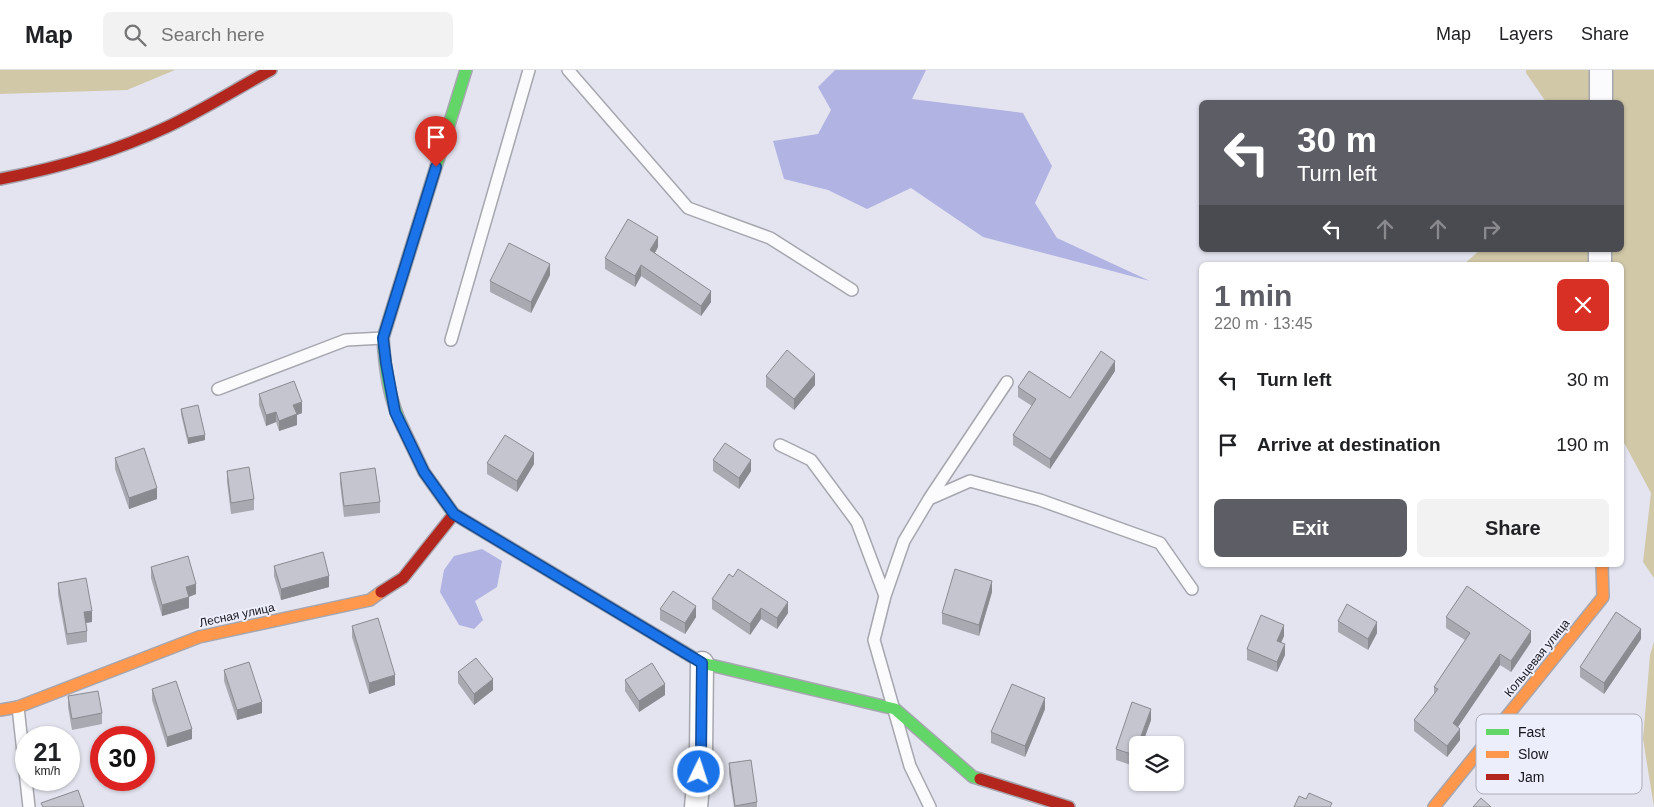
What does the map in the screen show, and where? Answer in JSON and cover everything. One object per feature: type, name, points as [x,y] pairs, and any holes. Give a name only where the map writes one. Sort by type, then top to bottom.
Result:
[{"type":"street","points":[[0,178],[58,168],[114,149],[167,127],[271,70]]},
{"type":"street","points":[[466,70],[383,338],[395,412],[424,472],[454,514],[702,663],[895,709],[973,777],[1069,807]]},
{"type":"street","points":[[1601,70],[1601,100]]},
{"type":"street","name":"Лесная улица","points":[[0,710],[18,706],[199,637],[370,600],[403,578],[454,514]]},
{"type":"street","name":"Кольцевая улица","points":[[1509,714],[1603,597],[1602,567]]},
{"type":"street","points":[[696,807],[701,754],[702,663]]},
{"type":"street","name":"Кольцевая улица","points":[[1434,807],[1476,755]]},
{"type":"lane","points":[[451,340],[529,70]]},
{"type":"lane","points":[[568,70],[688,208],[770,238],[852,290]]},
{"type":"lane","points":[[218,389],[346,340],[383,338]]},
{"type":"lane","points":[[930,807],[910,766],[874,640],[885,596],[904,540],[1007,382]]},
{"type":"lane","points":[[780,445],[811,460],[857,522],[885,596]]},
{"type":"lane","points":[[929,499],[970,481],[1040,500],[1160,543],[1192,589]]},
{"type":"lane","points":[[18,706],[29,807]]},
{"type":"shaded area","points":[[0,70],[175,70],[127,90],[0,94]]},
{"type":"shaded area","points":[[1526,70],[1654,70],[1654,578],[1643,562],[1651,493],[1624,443],[1624,262],[1466,262],[1478,252],[1624,252],[1624,100],[1545,100],[1526,73]]},
{"type":"shaded area","points":[[1654,642],[1654,807],[1643,739],[1650,655]]},
{"type":"water","points":[[835,70],[926,70],[912,99],[1023,113],[1052,166],[1035,203],[1057,238],[1150,281],[983,237],[911,188],[867,209],[828,190],[784,179],[773,141],[818,134],[831,110],[818,87]]},
{"type":"water","points":[[482,549],[502,561],[497,587],[475,601],[483,620],[474,629],[459,625],[440,592],[444,570],[454,556]]},
{"type":"building","points":[[628,219],[658,237],[650,250],[711,291],[701,306],[641,265],[635,276],[605,258]]},
{"type":"building","points":[[509,243],[550,264],[531,302],[490,281]]},
{"type":"building","points":[[787,350],[815,374],[794,399],[766,376]]},
{"type":"building","points":[[1101,351],[1115,361],[1050,459],[1013,435],[1036,399],[1018,387],[1029,371],[1070,398]]},
{"type":"building","points":[[294,381],[302,402],[293,405],[297,414],[279,421],[276,412],[266,415],[259,394]]},
{"type":"building","points":[[198,405],[205,435],[188,438],[181,409]]},
{"type":"building","points":[[505,435],[534,453],[517,481],[487,463]]},
{"type":"building","points":[[725,443],[751,460],[739,478],[713,460]]},
{"type":"building","points":[[144,448],[157,488],[129,498],[115,458]]},
{"type":"building","points":[[249,467],[254,499],[231,503],[227,471]]},
{"type":"building","points":[[375,468],[380,502],[344,506],[340,473]]},
{"type":"building","points":[[323,552],[329,576],[281,589],[274,566]]},
{"type":"building","points":[[188,556],[196,584],[186,587],[189,597],[162,605],[151,567]]},
{"type":"building","points":[[738,569],[788,602],[777,618],[761,608],[750,624],[712,599],[729,574],[733,577]]},
{"type":"building","points":[[955,569],[992,581],[979,625],[942,613]]},
{"type":"building","points":[[86,578],[92,611],[84,612],[87,631],[67,634],[58,583]]},
{"type":"building","points":[[1467,586],[1531,631],[1511,661],[1500,654],[1453,723],[1460,729],[1447,746],[1414,720],[1438,689],[1434,687],[1470,633],[1446,617]]},
{"type":"building","points":[[673,591],[696,606],[685,623],[660,609]]},
{"type":"building","points":[[1347,604],[1377,622],[1368,639],[1338,621]]},
{"type":"building","points":[[1616,612],[1641,629],[1604,683],[1580,667]]},
{"type":"building","points":[[1261,615],[1284,625],[1277,641],[1285,644],[1277,662],[1247,649]]},
{"type":"building","points":[[378,618],[395,675],[369,683],[352,626]]},
{"type":"building","points":[[476,658],[493,679],[474,694],[458,672]]},
{"type":"building","points":[[249,662],[262,702],[237,710],[224,670]]},
{"type":"building","points":[[652,663],[665,684],[639,701],[625,680]]},
{"type":"building","points":[[176,681],[192,729],[167,737],[152,689]]},
{"type":"building","points":[[1012,684],[1045,698],[1025,746],[991,732]]},
{"type":"building","points":[[98,691],[102,713],[72,719],[68,696]]},
{"type":"building","points":[[1132,702],[1151,709],[1141,736],[1129,736],[1129,753],[1116,749]]},
{"type":"building","points":[[751,760],[757,802],[735,806],[729,763]]},
{"type":"building","points":[[78,791],[84,807],[43,807],[41,803]]},
{"type":"building","points":[[1309,793],[1332,803],[1330,807],[1294,807],[1299,796],[1306,799]]},
{"type":"building","points":[[1481,798],[1491,807],[1473,807]]},
{"type":"traffic: fast","points":[[403,428],[388,384],[383,338],[466,70]]},
{"type":"traffic: fast","points":[[684,652],[702,663],[895,709],[973,777],[980,779]]},
{"type":"traffic: slow","points":[[403,428],[424,472],[454,514],[684,652]]},
{"type":"traffic: slow","points":[[1509,714],[1603,597],[1602,567]]},
{"type":"traffic: slow","points":[[0,710],[18,707],[199,637],[370,600],[381,592]]},
{"type":"traffic: slow","points":[[1434,807],[1476,755]]},
{"type":"traffic: jam","points":[[0,179],[43,170],[106,152],[147,136],[206,107],[271,70]]},
{"type":"traffic: jam","points":[[381,592],[403,578],[454,514]]},
{"type":"traffic: jam","points":[[980,779],[1069,807]]},
{"type":"route","points":[[436,167],[383,338],[395,412],[424,472],[454,514],[702,663],[701,754],[699,772]]}]
